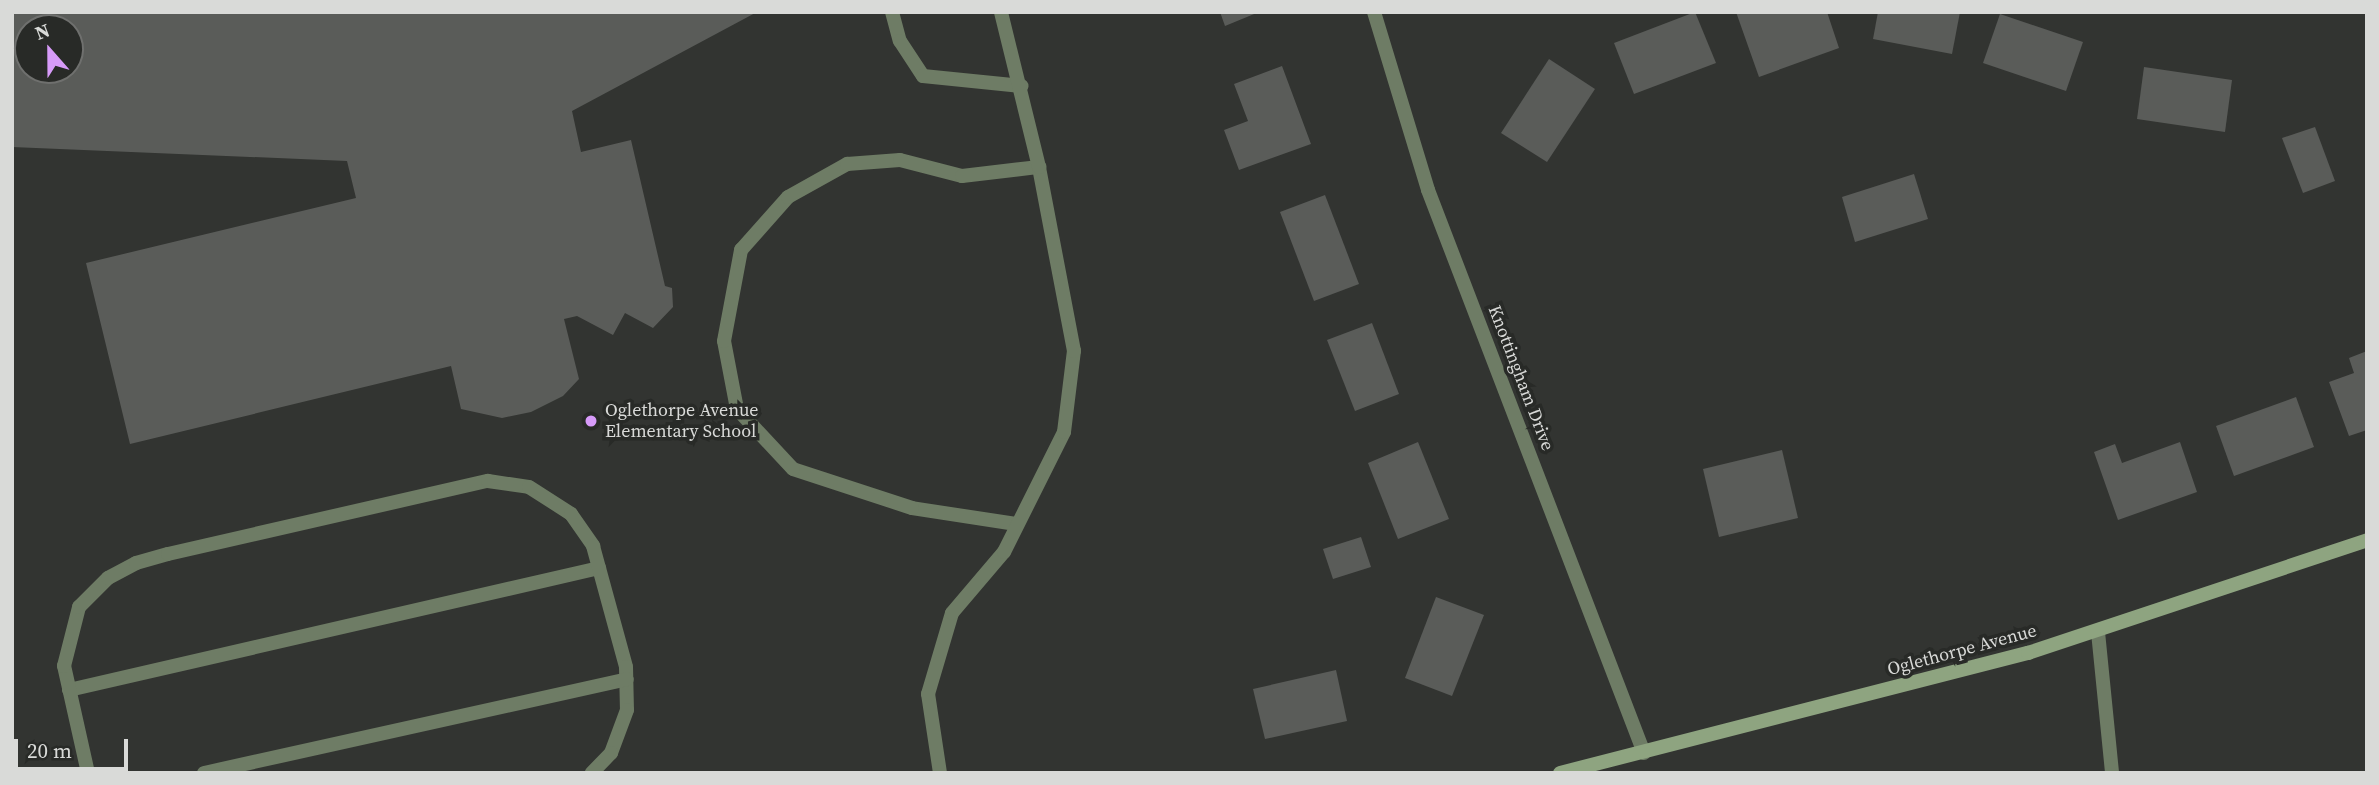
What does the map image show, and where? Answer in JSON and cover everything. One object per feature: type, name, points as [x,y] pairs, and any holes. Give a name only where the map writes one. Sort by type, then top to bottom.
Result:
[{"type":"main road","name":"Oglethorpe Avenue","points":[[1560,773],[2098,632],[2367,540]]},
{"type":"street","points":[[892,12],[900,41],[923,76],[1021,86]]},
{"type":"street","points":[[940,773],[928,694],[952,613],[1004,552],[1064,432],[1074,351],[1040,167],[1001,12]]},
{"type":"street","name":"Knottingham Drive","points":[[1376,13],[1428,190],[1644,753]]},
{"type":"street","points":[[1016,524],[912,508],[793,468],[737,409],[723,341],[741,250],[788,197],[835,170],[847,164],[900,160],[962,176],[1040,167]]},
{"type":"street","points":[[88,773],[64,666],[79,607],[108,578],[136,562],[488,481],[529,487],[571,514],[593,546],[626,679],[627,710],[611,753],[592,773]]},
{"type":"street","points":[[69,690],[598,568]]},
{"type":"street","points":[[2098,632],[2112,773]]},
{"type":"street","points":[[204,773],[626,679]]},
{"type":"building","points":[[12,12],[757,12],[572,111],[581,152],[631,140],[665,286],[672,288],[673,307],[653,328],[625,313],[613,335],[577,316],[564,319],[579,379],[563,396],[531,412],[502,418],[461,409],[451,366],[130,444],[86,263],[356,198],[347,161],[12,147]]},
{"type":"building","points":[[1220,12],[1259,12],[1225,26]]},
{"type":"building","points":[[1695,12],[1716,63],[1634,94],[1614,43]]},
{"type":"building","points":[[1736,12],[1827,12],[1839,48],[1759,77]]},
{"type":"building","points":[[1878,12],[1960,12],[1952,54],[1873,39]]},
{"type":"building","points":[[2000,14],[2083,42],[2066,91],[1983,63]]},
{"type":"building","points":[[1549,59],[1595,89],[1547,162],[1501,133]]},
{"type":"building","points":[[1282,66],[1311,144],[1239,170],[1224,130],[1248,121],[1234,84]]},
{"type":"building","points":[[2144,67],[2232,80],[2225,132],[2137,119]]},
{"type":"building","points":[[2315,127],[2335,181],[2303,193],[2282,138]]},
{"type":"building","points":[[1914,174],[1928,219],[1855,242],[1842,197]]},
{"type":"building","points":[[1325,195],[1359,284],[1314,301],[1280,212]]},
{"type":"building","points":[[1372,323],[1399,394],[1355,411],[1327,340]]},
{"type":"building","points":[[2367,351],[2367,430],[2349,436],[2329,382],[2354,373],[2349,358]]},
{"type":"building","points":[[2296,397],[2314,447],[2234,476],[2216,426]]},
{"type":"building","points":[[1418,442],[1449,519],[1398,539],[1368,463]]},
{"type":"building","points":[[2180,442],[2197,492],[2118,520],[2094,452],[2115,444],[2122,463]]},
{"type":"building","points":[[1782,450],[1798,518],[1719,537],[1703,469]]},
{"type":"building","points":[[1361,537],[1371,567],[1333,579],[1323,549]]},
{"type":"building","points":[[1436,597],[1484,615],[1452,696],[1405,678]]},
{"type":"building","points":[[1336,670],[1347,721],[1265,739],[1253,689]]},
{"type":"place","name":"Oglethorpe Avenue Elementary School","points":[[591,421]]}]
